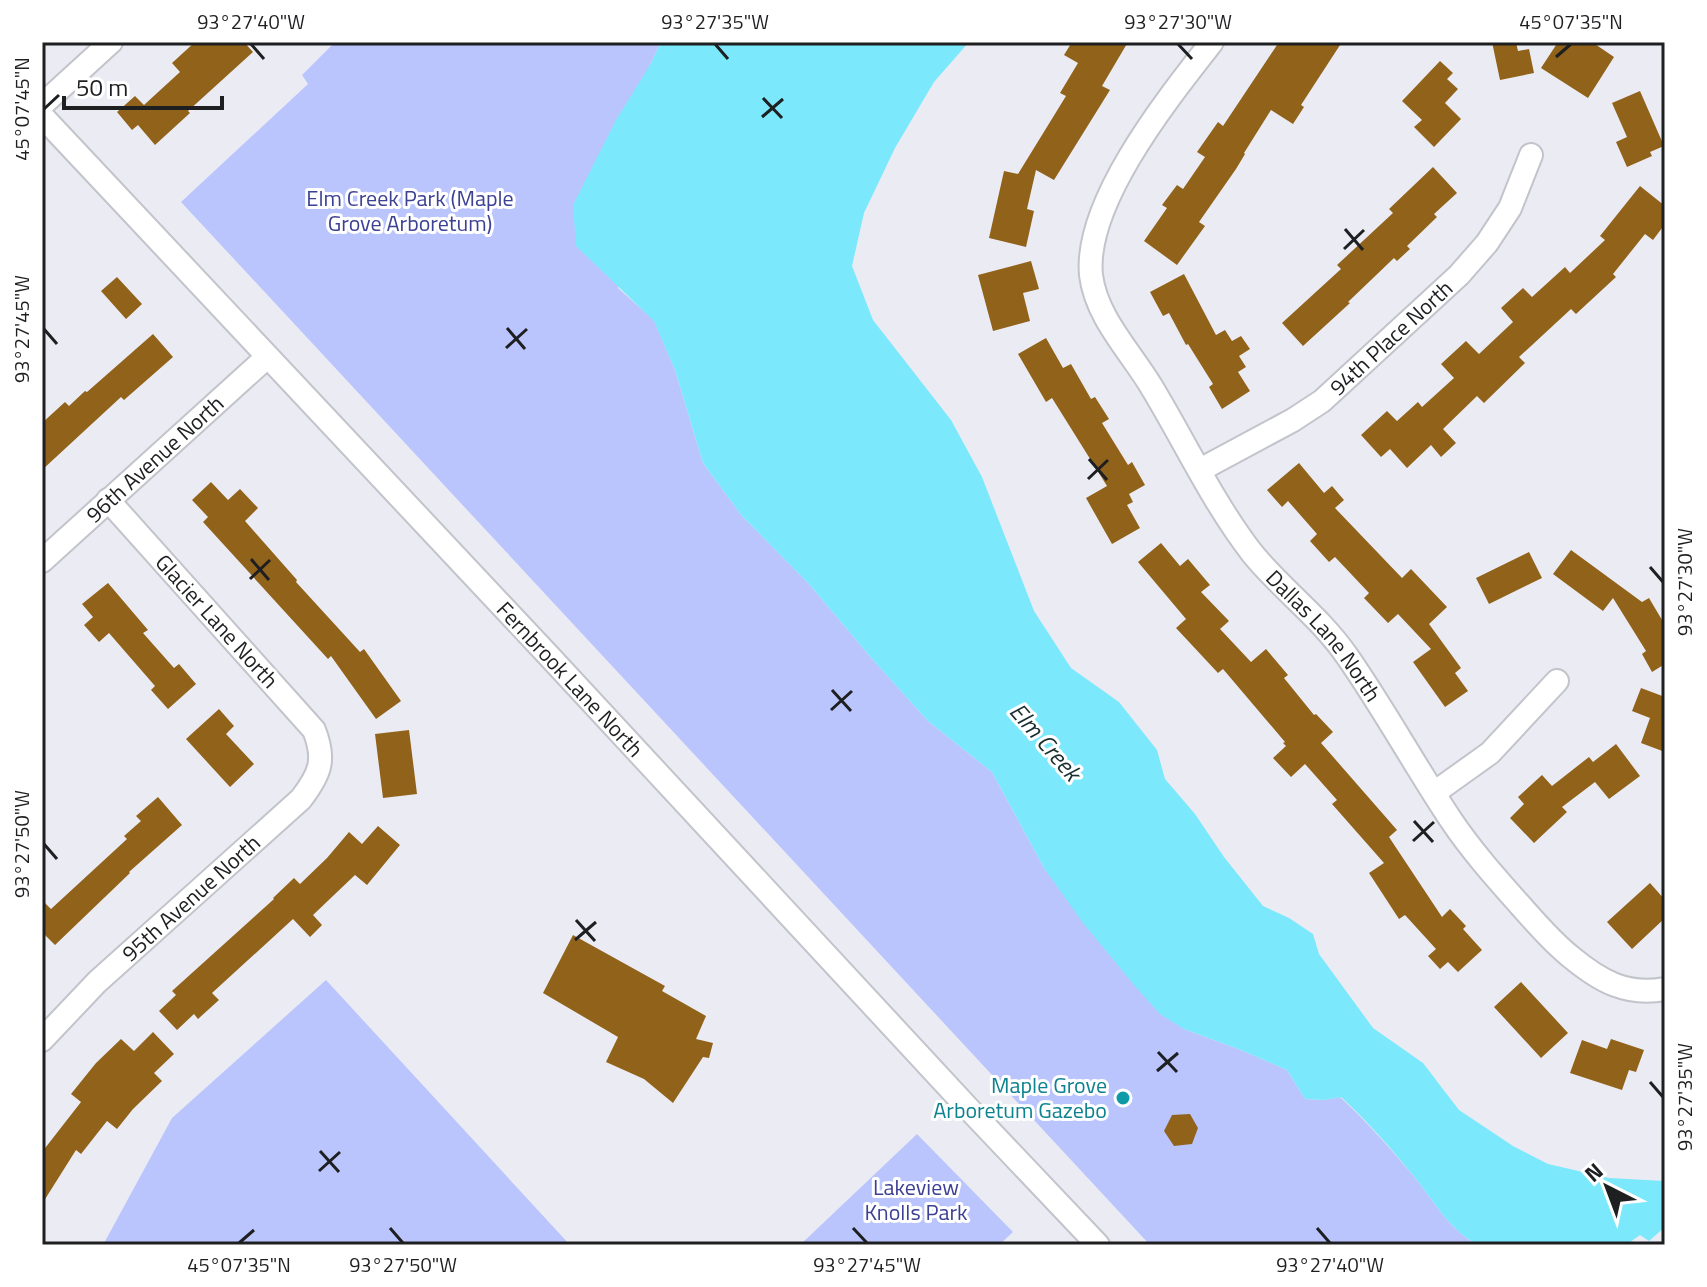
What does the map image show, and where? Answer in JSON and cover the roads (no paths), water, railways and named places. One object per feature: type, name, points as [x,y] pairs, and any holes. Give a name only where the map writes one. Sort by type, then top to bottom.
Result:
[{"type":"street","points":[[42,105],[111,42]]},
{"type":"street","name":"Dallas Lane North","points":[[1212,42],[1153,120],[1107,199],[1091,251],[1095,294],[1105,316],[1151,385],[1221,509],[1253,553],[1345,653],[1452,821],[1483,862],[1541,929],[1591,973],[1612,985],[1634,990],[1665,989]]},
{"type":"street","name":"Fernbrook Lane North","points":[[42,116],[1098,1245]]},
{"type":"street","name":"94th Place North","points":[[1200,470],[1322,401],[1459,275],[1487,243],[1510,208],[1531,155]]},
{"type":"street","name":"96th Avenue North","points":[[42,561],[267,357]]},
{"type":"street","name":"Glacier Lane North","points":[[108,500],[314,730],[320,745]]},
{"type":"street","points":[[1434,793],[1490,753],[1557,681]]},
{"type":"street","name":"95th Avenue North","points":[[42,1040],[97,982],[301,799],[315,781],[321,764],[320,745]]},
{"type":"water","name":"Elm Creek","points":[[661,42],[969,42],[934,82],[895,148],[864,213],[852,266],[873,320],[951,420],[982,477],[1034,611],[1071,668],[1119,702],[1157,750],[1165,779],[1263,906],[1313,934],[1319,954],[1373,1028],[1423,1063],[1459,1110],[1513,1146],[1548,1164],[1609,1178],[1665,1181],[1665,1227],[1649,1241],[1640,1235],[1626,1245],[1479,1245],[1450,1223],[1395,1154],[1341,1097],[1305,1099],[1287,1070],[1184,1029],[1160,1014],[1083,923],[1044,868],[992,772],[928,721],[809,584],[742,516],[703,463],[675,370],[654,321],[576,246],[573,205],[616,120]]},
{"type":"place","name":"Maple Grove Arboretum Gazebo","points":[[1123,1098]]},
{"type":"park label","name":"Elm Creek Park (Maple Grove Arboretum)","points":[[410,210]]},
{"type":"park label","name":"Lakeview Knolls Park","points":[[916,1200]]}]
